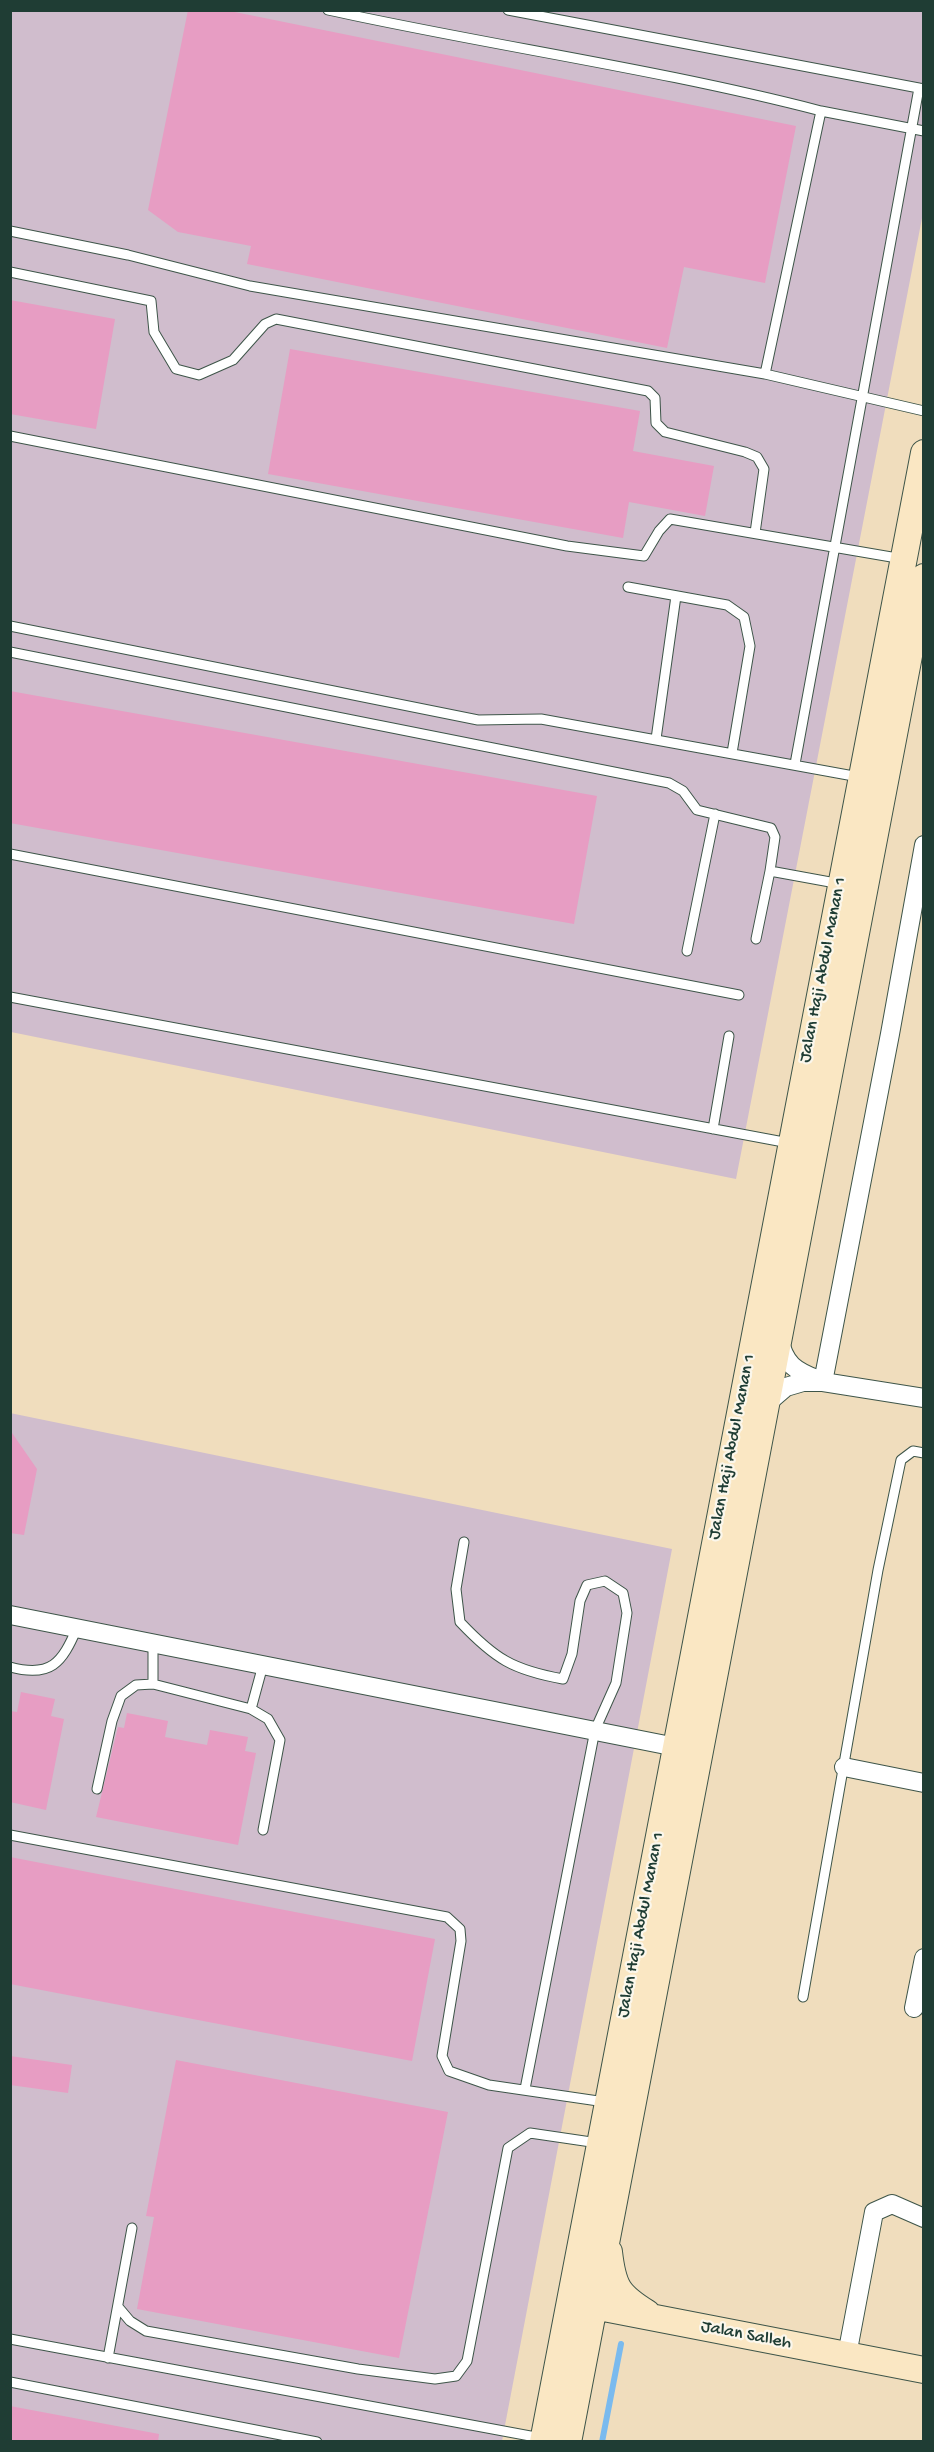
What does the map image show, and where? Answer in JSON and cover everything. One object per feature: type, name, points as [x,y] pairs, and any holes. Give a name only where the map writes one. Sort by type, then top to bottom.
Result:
[{"type":"street","name":"Jalan Haji Abdul Manan 1","points":[[551,2440],[581,2304],[599,2144],[924,453]]},
{"type":"street","name":"Jalan Haji Abdul Manan 1","points":[[551,2440],[582,2368],[581,2304],[607,2234],[777,1333],[923,580]]},
{"type":"street","points":[[823,1382],[924,845]]},
{"type":"street","points":[[777,1333],[781,1349],[790,1366],[804,1375],[823,1382]]},
{"type":"street","points":[[762,1415],[771,1399],[786,1387],[803,1382],[823,1382],[924,1398]]},
{"type":"street","points":[[10,1615],[676,1747]]},
{"type":"street","points":[[844,1767],[924,1783]]},
{"type":"street","points":[[914,2008],[924,1959]]},
{"type":"street","points":[[847,2355],[874,2212],[892,2204],[924,2218]]},
{"type":"street","points":[[607,2234],[611,2273],[620,2295],[658,2320]]},
{"type":"street","name":"Jalan Salleh","points":[[581,2304],[924,2370]]},
{"type":"street","points":[[582,2368],[601,2334],[611,2327],[658,2320]]},
{"type":"lane","points":[[328,10],[419,30],[752,93],[821,111],[924,131]]},
{"type":"lane","points":[[508,10],[921,88],[911,129],[795,764]]},
{"type":"lane","points":[[765,374],[821,111]]},
{"type":"lane","points":[[10,231],[128,255],[250,286],[765,374],[924,411]]},
{"type":"lane","points":[[10,272],[151,301],[154,332],[176,369],[199,375],[233,360],[265,324],[276,319],[648,391],[655,398],[656,423],[665,432],[746,452],[757,457],[764,469],[755,533]]},
{"type":"lane","points":[[10,436],[567,546],[644,556],[659,531],[670,519],[903,559]]},
{"type":"lane","points":[[628,586],[728,605],[744,617],[750,646],[732,753]]},
{"type":"lane","points":[[656,739],[676,596]]},
{"type":"lane","points":[[10,626],[478,720],[541,719],[862,777]]},
{"type":"lane","points":[[10,652],[669,783],[683,791],[694,808],[771,828],[775,837],[756,939]]},
{"type":"lane","points":[[687,951],[715,814]]},
{"type":"lane","points":[[10,854],[739,996]]},
{"type":"lane","points":[[770,871],[841,884]]},
{"type":"lane","points":[[10,997],[791,1143]]},
{"type":"lane","points":[[713,1129],[729,1036]]},
{"type":"lane","points":[[803,1997],[879,1570],[901,1460],[913,1451],[924,1453]]},
{"type":"lane","points":[[464,1542],[456,1589],[460,1622],[501,1660],[535,1674],[563,1679],[572,1654],[580,1601],[587,1585],[605,1581],[623,1593],[627,1613],[616,1683],[595,1730],[525,2089]]},
{"type":"lane","points":[[10,1667],[22,1670],[47,1669],[60,1662],[77,1628]]},
{"type":"lane","points":[[153,1643],[153,1684]]},
{"type":"lane","points":[[251,1709],[263,1665]]},
{"type":"lane","points":[[97,1789],[112,1721],[121,1696],[136,1684],[153,1684],[251,1709],[268,1719],[280,1740],[263,1830]]},
{"type":"lane","points":[[10,1835],[447,1917],[460,1929],[461,1941],[442,2056],[449,2071],[489,2085],[607,2103]]},
{"type":"lane","points":[[118,2308],[130,2321],[146,2331],[358,2369],[435,2379],[456,2376],[467,2361],[508,2148],[530,2133],[599,2144]]},
{"type":"lane","points":[[108,2358],[132,2229]]},
{"type":"lane","points":[[10,2338],[551,2440]]},
{"type":"lane","points":[[10,2382],[317,2442]]},
{"type":"shaded area","points":[[10,11],[923,11],[923,213],[736,1179],[11,1032]]},
{"type":"shaded area","points":[[10,1413],[672,1549],[502,2441],[11,2441]]},
{"type":"building","points":[[188,10],[225,10],[796,126],[765,283],[684,267],[667,348],[247,264],[251,246],[178,232],[148,210]]},
{"type":"building","points":[[10,300],[115,319],[96,429],[10,414]]},
{"type":"building","points":[[290,349],[640,411],[633,451],[714,466],[705,516],[629,502],[623,538],[268,474]]},
{"type":"building","points":[[10,691],[597,796],[574,924],[10,823]]},
{"type":"building","points":[[10,1430],[37,1469],[24,1535],[10,1533]]},
{"type":"building","points":[[21,1692],[55,1699],[51,1716],[64,1719],[46,1810],[10,1802],[10,1711],[17,1712]]},
{"type":"building","points":[[127,1713],[168,1721],[165,1737],[207,1745],[210,1730],[248,1737],[245,1751],[256,1753],[238,1845],[96,1817],[118,1727],[124,1728]]},
{"type":"building","points":[[10,1857],[435,1939],[412,2061],[10,1984]]},
{"type":"building","points":[[10,2056],[72,2065],[68,2093],[10,2085]]},
{"type":"building","points":[[176,2060],[448,2112],[399,2358],[137,2309],[154,2217],[146,2216]]},
{"type":"building","points":[[10,2406],[159,2434],[158,2442],[10,2442]]},
{"type":"waterway","points":[[602,2442],[621,2344]]}]
